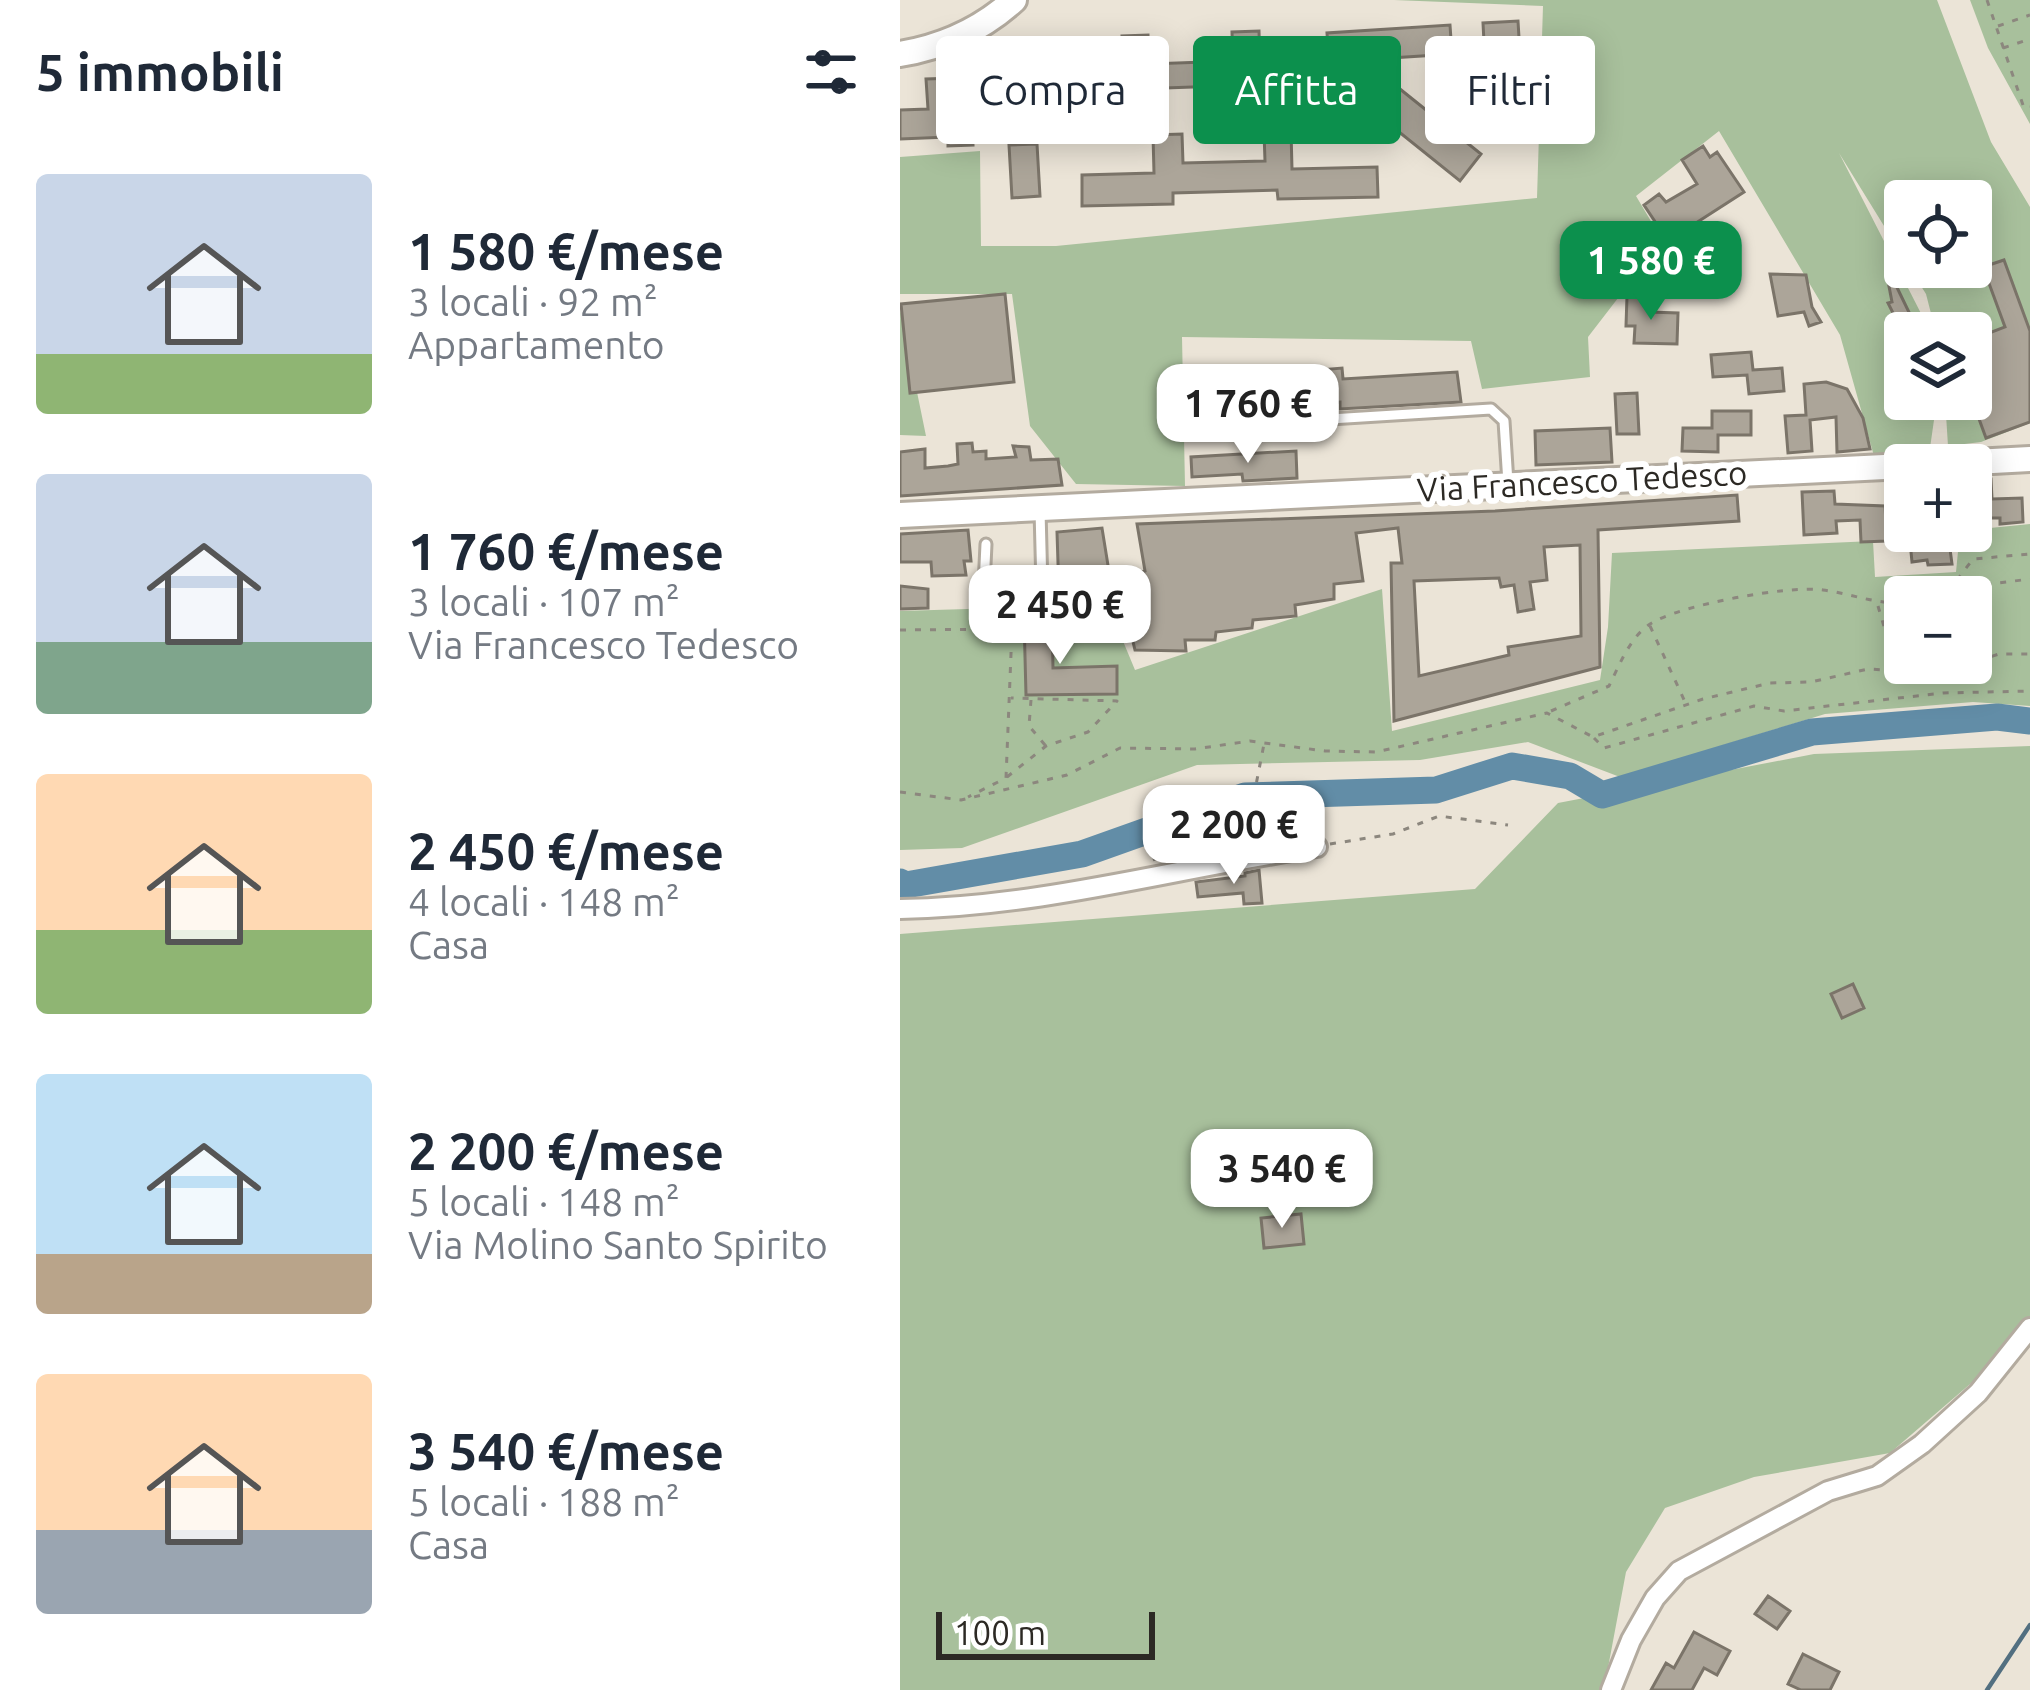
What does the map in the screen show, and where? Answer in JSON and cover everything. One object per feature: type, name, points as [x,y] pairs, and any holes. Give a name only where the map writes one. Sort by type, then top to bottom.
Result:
[{"type":"street","points":[[900,54],[938,45],[974,28],[1014,0]]},
{"type":"street","points":[[1992,461],[2030,459]]},
{"type":"street","name":"Via Francesco Tedesco","points":[[900,515],[1884,467]]},
{"type":"street","points":[[900,909],[1043,899],[1136,877],[1317,847]]},
{"type":"street","points":[[1611,1690],[1655,1598],[1679,1571],[1828,1490],[1877,1476],[1978,1394],[2030,1328]]},
{"type":"lane","points":[[1200,428],[1491,410],[1504,421],[1508,487]]},
{"type":"lane","points":[[986,544],[984,586],[1042,588],[1040,510]]},
{"type":"path","points":[[1987,0],[2024,108],[2030,107]]},
{"type":"path","points":[[1996,27],[2030,15]]},
{"type":"path","points":[[2003,48],[2030,39]]},
{"type":"path","points":[[1961,576],[1973,559],[2030,554]]},
{"type":"path","points":[[1992,584],[2030,580]]},
{"type":"path","points":[[900,792],[961,800],[1067,775],[1120,748],[1195,748],[1250,741],[1376,752],[1547,713],[1609,686],[1625,653],[1649,625],[1720,600],[1819,589],[1884,604]]},
{"type":"path","points":[[1878,604],[1884,625]]},
{"type":"path","points":[[1649,625],[1686,705]]},
{"type":"path","points":[[900,631],[1012,629],[1006,778]]},
{"type":"path","points":[[1992,657],[2030,654]]},
{"type":"path","points":[[1593,736],[1770,683],[1811,682],[1868,669],[1884,670]]},
{"type":"path","points":[[1547,713],[1593,736],[1604,748],[1754,706],[1784,711],[1942,693],[2030,691]]},
{"type":"path","points":[[961,800],[1006,778],[1046,746],[1088,732],[1117,701],[1010,698]]},
{"type":"path","points":[[1031,699],[1029,726],[1046,746]]},
{"type":"path","points":[[1245,843],[1264,742]]},
{"type":"path","points":[[1317,847],[1393,834],[1439,816],[1508,825]]},
{"type":"green space","points":[[1394,0],[1937,0],[1991,142],[2030,207],[2030,423],[1981,442],[1948,444],[1946,420],[1992,420],[1992,312],[1931,312],[1922,288],[1992,288],[1992,180],[1884,180],[1884,226],[1839,153],[1884,241],[1884,288],[1908,288],[1920,312],[1884,312],[1884,420],[1934,420],[1931,444],[1884,444],[1884,455],[1874,456],[1840,335],[1719,131],[1636,196],[1680,270],[1635,276],[1588,337],[1590,377],[1482,389],[1471,341],[1182,337],[1185,486],[1076,484],[1030,426],[1012,294],[900,294],[900,157],[980,151],[981,246],[1056,246],[1537,198],[1539,144],[1595,144],[1595,36],[1542,36],[1543,6]]},
{"type":"green space","points":[[1970,0],[2030,0],[2030,124],[1988,48]]},
{"type":"green space","points":[[900,309],[926,436],[900,435]]},
{"type":"green space","points":[[2030,524],[2030,706],[1973,702],[1825,714],[1620,777],[1528,742],[1420,760],[1197,765],[962,848],[900,850],[900,611],[1108,605],[1135,670],[1382,589],[1392,731],[1600,680],[1612,553],[1873,541],[1875,577],[1884,576],[1884,684],[1992,684],[1992,576],[1891,576],[1956,572],[1958,552],[1992,552],[1992,528]]},
{"type":"green space","points":[[2030,746],[2030,1318],[1991,1366],[1890,1453],[1754,1477],[1665,1508],[1626,1572],[1601,1690],[900,1690],[900,934],[1475,889],[1558,803],[1814,754]]},
{"type":"building","points":[[1518,21],[1519,36],[1484,36],[1483,23]]},
{"type":"building","points":[[1450,25],[1451,36],[1425,36],[1425,56],[1401,57],[1401,36],[1327,33]]},
{"type":"building","points":[[1259,31],[1259,36],[1232,36],[1232,32]]},
{"type":"building","points":[[1193,62],[1193,87],[1169,88],[1169,63]]},
{"type":"building","points":[[926,79],[936,79],[936,138],[900,139],[900,110],[928,109]]},
{"type":"building","points":[[1401,90],[1425,109],[1425,144],[1469,144],[1481,154],[1460,181],[1401,134]]},
{"type":"building","points":[[1169,134],[1182,134],[1183,163],[1265,161],[1264,144],[1291,144],[1292,169],[1377,167],[1378,197],[1278,199],[1277,190],[1173,193],[1173,204],[1082,206],[1082,175],[1154,173],[1153,144],[1169,144]]},
{"type":"building","points":[[1037,144],[1040,196],[1012,198],[1009,145]]},
{"type":"building","points":[[1703,146],[1710,157],[1717,152],[1744,192],[1668,241],[1644,205],[1659,194],[1666,202],[1697,184],[1682,160]]},
{"type":"building","points":[[2004,260],[2030,331],[2030,422],[1986,438],[1979,420],[1992,420],[1992,332],[2005,327],[1991,288],[1992,264]]},
{"type":"building","points":[[1770,274],[1806,275],[1812,307],[1821,322],[1809,326],[1804,312],[1778,316]]},
{"type":"building","points":[[1889,288],[1897,288],[1909,312],[1892,312],[1888,303],[1892,302]]},
{"type":"building","points":[[1005,294],[1014,382],[910,393],[901,304]]},
{"type":"building","points":[[1627,296],[1650,297],[1649,312],[1678,313],[1677,344],[1634,343],[1635,326],[1626,326]]},
{"type":"building","points":[[1751,352],[1753,370],[1782,368],[1784,391],[1749,394],[1747,375],[1713,377],[1711,355]]},
{"type":"building","points":[[1342,368],[1343,379],[1457,372],[1461,402],[1221,409],[1216,379]]},
{"type":"building","points":[[1826,382],[1847,389],[1863,418],[1870,449],[1837,452],[1836,417],[1810,420],[1812,451],[1788,453],[1785,416],[1806,415],[1804,384]]},
{"type":"building","points":[[1637,393],[1639,434],[1617,434],[1615,394]]},
{"type":"building","points":[[1712,411],[1751,411],[1751,435],[1718,435],[1718,452],[1682,451],[1683,428],[1712,428]]},
{"type":"building","points":[[1610,428],[1612,462],[1536,465],[1535,431]]},
{"type":"building","points":[[972,443],[973,452],[986,451],[986,459],[1016,457],[1013,446],[1029,447],[1031,460],[1058,459],[1062,485],[900,496],[900,452],[925,449],[925,468],[948,466],[958,464],[957,444]]},
{"type":"building","points":[[1296,451],[1297,478],[1192,477],[1191,457]]},
{"type":"building","points":[[1834,491],[1835,504],[1884,506],[1884,541],[1861,542],[1860,520],[1836,521],[1837,533],[1804,535],[1802,492]]},
{"type":"building","points":[[1737,495],[1739,521],[1598,530],[1600,667],[1394,721],[1391,563],[1402,563],[1398,528],[1356,533],[1363,581],[1334,584],[1334,599],[1295,605],[1296,616],[1253,620],[1252,628],[1216,632],[1215,640],[1185,640],[1186,651],[1135,650],[1121,592],[1059,594],[1057,532],[1102,528],[1111,584],[1145,571],[1137,524],[1495,511]],"holes":[[[1580,545],[1581,636],[1508,647],[1509,655],[1419,676],[1414,581],[1499,578],[1501,587],[1514,585],[1518,612],[1534,609],[1530,582],[1547,580],[1544,547]]]},
{"type":"building","points":[[2022,498],[2023,522],[2000,524],[2000,518],[1992,518],[1992,499]]},
{"type":"building","points":[[968,530],[971,561],[964,561],[966,575],[932,576],[931,562],[900,562],[900,534]]},
{"type":"building","points":[[1911,552],[1950,552],[1952,564],[1928,565],[1927,560],[1912,562]]},
{"type":"building","points":[[900,586],[928,589],[928,608],[900,609]]},
{"type":"building","points":[[1052,617],[1053,668],[1117,666],[1117,694],[1026,695],[1024,618]]},
{"type":"building","points":[[1259,870],[1262,903],[1244,904],[1243,893],[1198,897],[1196,882]]},
{"type":"building","points":[[1853,984],[1864,1008],[1842,1018],[1831,994]]},
{"type":"building","points":[[1334,1142],[1337,1168],[1300,1173],[1297,1146]]},
{"type":"building","points":[[1254,1150],[1257,1177],[1221,1181],[1218,1154]]},
{"type":"building","points":[[1301,1214],[1304,1244],[1264,1248],[1261,1218]]},
{"type":"building","points":[[1768,1596],[1790,1611],[1777,1629],[1755,1614]]},
{"type":"building","points":[[1694,1632],[1730,1651],[1717,1675],[1704,1668],[1692,1690],[1651,1690],[1666,1663],[1674,1668]]},
{"type":"building","points":[[1803,1654],[1839,1672],[1830,1690],[1801,1690],[1788,1684]]},
{"type":"waterway","points":[[900,882],[906,885],[1082,854],[1245,796],[1436,790],[1512,766],[1570,776],[1602,795],[1812,732],[1997,717],[2030,721]]},
{"type":"waterway","points":[[1987,1690],[2030,1625]]}]
